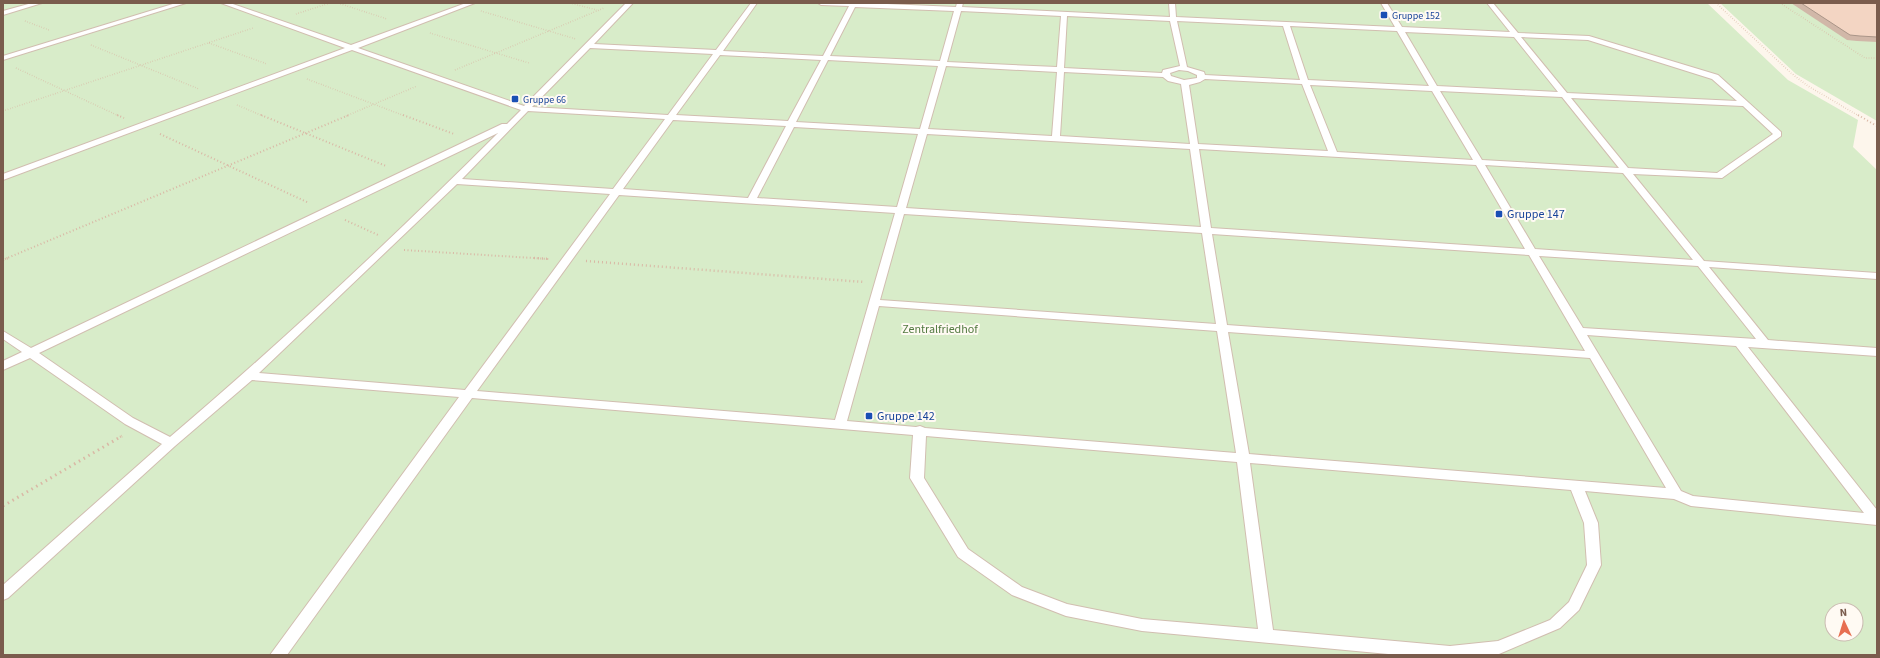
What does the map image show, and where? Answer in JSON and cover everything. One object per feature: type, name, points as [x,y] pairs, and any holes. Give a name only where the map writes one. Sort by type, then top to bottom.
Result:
[{"type":"lane","points":[[3,12],[40,3]]},
{"type":"lane","points":[[3,58],[183,3]]},
{"type":"lane","points":[[224,3],[526,109],[1719,176],[1778,134],[1715,77],[1589,38],[1173,20],[959,6],[820,3]]},
{"type":"lane","points":[[3,178],[472,3]]},
{"type":"lane","points":[[3,594],[171,442],[249,376],[388,245],[455,181],[630,3]]},
{"type":"lane","points":[[278,655],[754,3]]},
{"type":"lane","points":[[1172,3],[1173,20],[1184,68]]},
{"type":"lane","points":[[1384,3],[1398,30],[1435,88],[1533,251],[1676,494]]},
{"type":"lane","points":[[1490,3],[1765,343]]},
{"type":"lane","points":[[751,201],[854,4]]},
{"type":"lane","points":[[839,426],[959,6]]},
{"type":"lane","points":[[1056,139],[1064,14]]},
{"type":"lane","points":[[1286,24],[1305,82],[1334,155]]},
{"type":"lane","points":[[591,44],[825,58],[1166,75],[1175,81],[1186,83],[1199,80],[1202,77],[1746,104]]},
{"type":"lane","points":[[1166,75],[1168,70],[1184,68],[1198,72],[1202,77]]},
{"type":"lane","points":[[1186,83],[1207,232],[1242,458],[1266,636]]},
{"type":"lane","points":[[3,366],[512,122]]},
{"type":"lane","points":[[455,181],[899,212],[1533,251],[1877,276]]},
{"type":"lane","points":[[875,303],[1594,355]]},
{"type":"lane","points":[[1580,332],[1739,343],[1765,343],[1877,352]]},
{"type":"lane","points":[[3,334],[138,426],[171,442]]},
{"type":"lane","points":[[1739,343],[1876,520]]},
{"type":"lane","points":[[249,376],[839,426],[920,430],[1676,494],[1690,501],[1876,520]]},
{"type":"lane","points":[[920,430],[917,478],[920,484],[963,553],[1018,591],[1066,610],[1142,625],[1450,653],[1498,647],[1555,624],[1574,606],[1594,565],[1591,522],[1576,486]]},
{"type":"path","points":[[3,111],[330,3]]},
{"type":"path","points":[[338,3],[494,54],[529,63]]},
{"type":"path","points":[[570,3],[598,10]]},
{"type":"path","points":[[1716,3],[1791,74],[1808,86],[1877,126]]},
{"type":"path","points":[[1780,3],[1865,58],[1877,58]]},
{"type":"path","points":[[3,260],[609,5]]},
{"type":"path","points":[[464,6],[591,44]]},
{"type":"path","points":[[208,43],[473,141]]},
{"type":"path","points":[[10,65],[326,211],[388,245],[566,260],[880,283]]},
{"type":"path","points":[[3,506],[138,426]]},
{"type":"green space","name":"Zentralfriedhof","points":[[3,3],[1707,3],[1788,80],[1858,120],[1853,147],[1877,170],[1877,655],[3,655]]},
{"type":"green space","points":[[1720,3],[1877,3],[1877,121],[1796,74]]},
{"type":"building","points":[[1801,3],[1877,3],[1877,37],[1850,35]]},
{"type":"place","name":"Gruppe 152","points":[[1384,15]]},
{"type":"place","name":"Gruppe 66","points":[[515,99]]},
{"type":"place","name":"Gruppe 147","points":[[1499,214]]},
{"type":"place","name":"Gruppe 142","points":[[869,416]]}]
